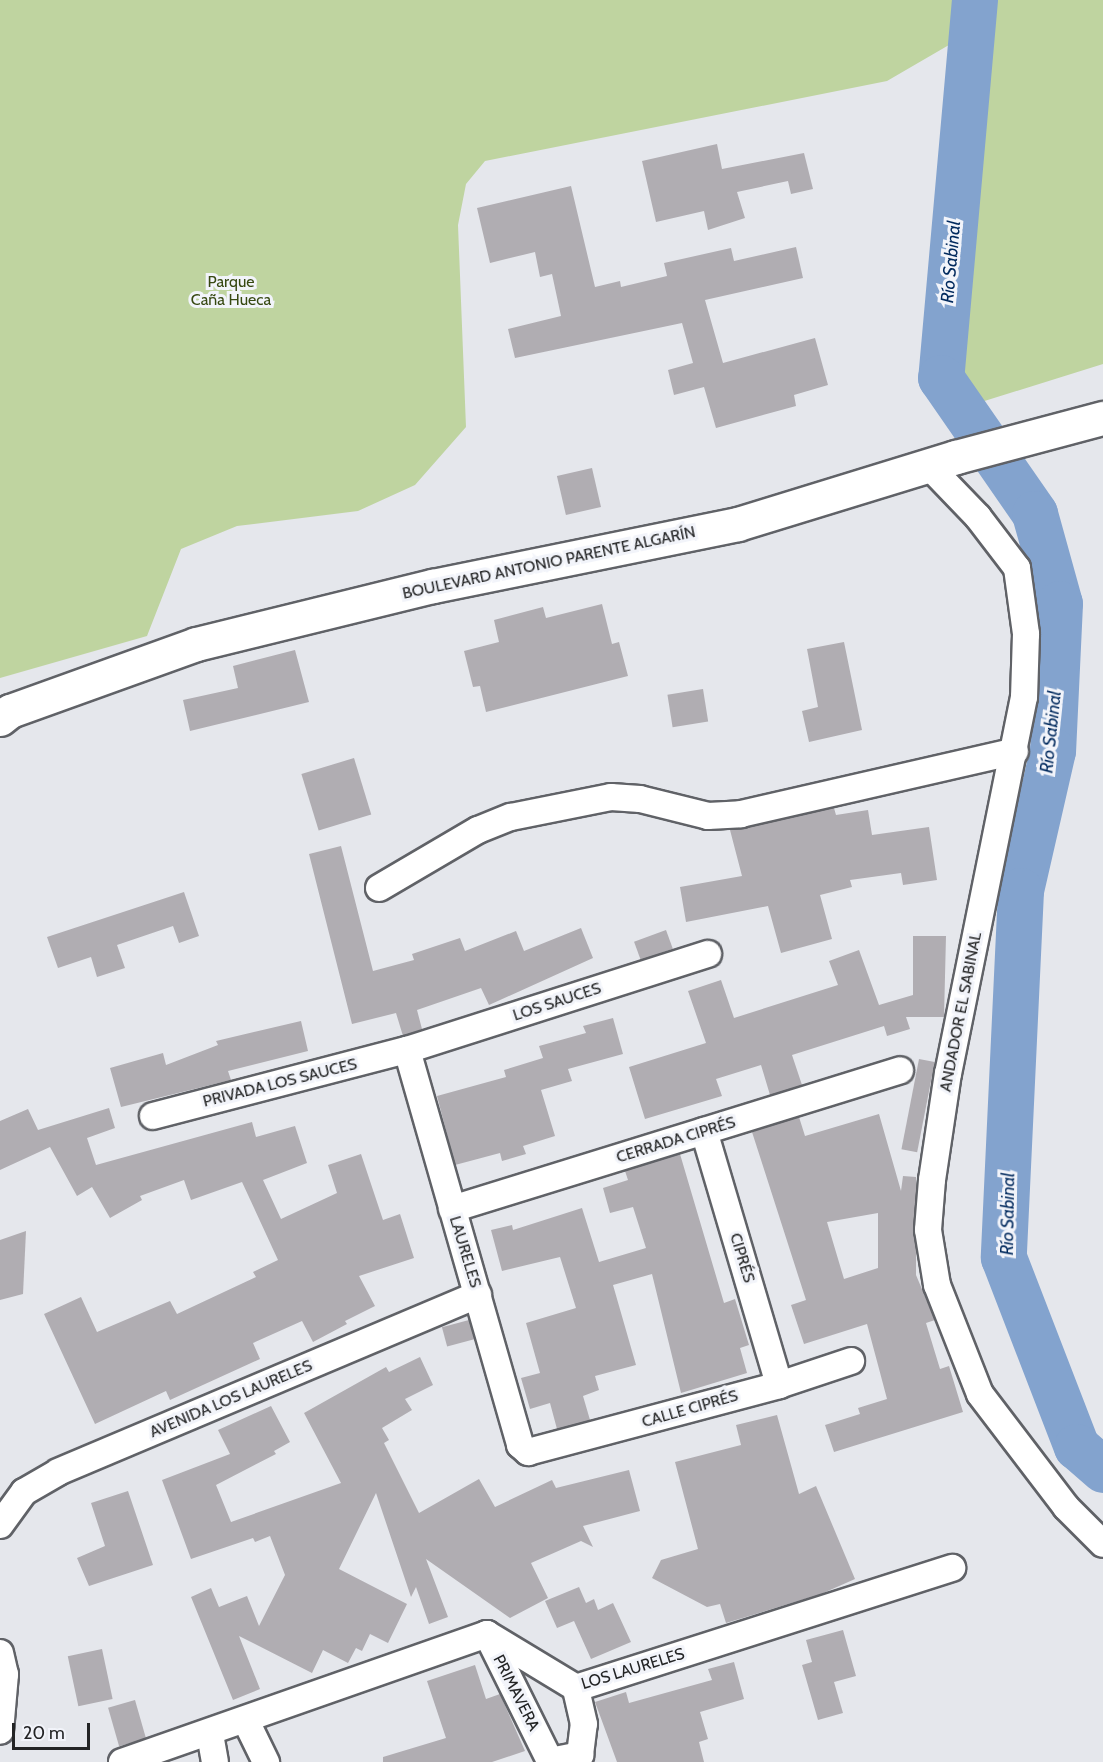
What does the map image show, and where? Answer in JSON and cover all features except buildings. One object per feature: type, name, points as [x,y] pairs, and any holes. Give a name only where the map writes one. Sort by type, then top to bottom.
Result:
[{"type":"main road","name":"BOULEVARD ANTONIO PARENTE ALGARÍN","points":[[0,719],[10,711],[196,644],[433,586],[738,524],[942,461],[1103,418]]},
{"type":"street","name":"ANDADOR EL SABINAL","points":[[942,461],[978,517],[1017,568],[1026,634],[1024,697],[1015,751],[948,1073],[928,1230],[937,1285],[980,1394],[1066,1507],[1103,1544]]},
{"type":"street","points":[[379,888],[478,830],[522,815],[611,797],[640,799],[708,816],[741,814],[1015,751]]},
{"type":"street","name":"LOS SAUCES","points":[[407,1050],[708,954]]},
{"type":"street","name":"PRIVADA LOS SAUCES","points":[[153,1116],[407,1050]]},
{"type":"street","name":"LAURELES","points":[[407,1050],[520,1445],[528,1452]]},
{"type":"street","name":"CERRADA CIPRÉS","points":[[452,1209],[900,1070]]},
{"type":"street","name":"CIPRÉS","points":[[704,1131],[779,1384]]},
{"type":"street","name":"AVENIDA LOS LAURELES","points":[[0,1525],[24,1492],[58,1473],[478,1295]]},
{"type":"street","name":"CALLE CIPRÉS","points":[[528,1452],[779,1384],[851,1361]]},
{"type":"street","name":"LOS LAURELES","points":[[487,1634],[576,1688],[952,1568]]},
{"type":"street","points":[[122,1762],[210,1734],[487,1634]]},
{"type":"street","name":"PRIMAVERA","points":[[487,1634],[550,1761],[580,1755],[584,1724],[576,1688]]},
{"type":"street","points":[[0,1653],[5,1674],[0,1731]]},
{"type":"street","points":[[246,1720],[266,1762]]},
{"type":"street","points":[[210,1734],[215,1762]]},
{"type":"green space","name":"Parque Caña Hueca","points":[[0,0],[1103,0],[1103,364],[962,408],[941,378],[973,31],[887,81],[485,161],[466,184],[458,225],[466,427],[415,485],[358,511],[237,526],[181,549],[147,636],[0,678]]},
{"type":"waterway","name":"Río Sabinal","points":[[975,0],[941,378],[1035,514],[1060,604],[1053,751],[1021,891],[1004,1258],[1077,1447],[1103,1470]]}]
